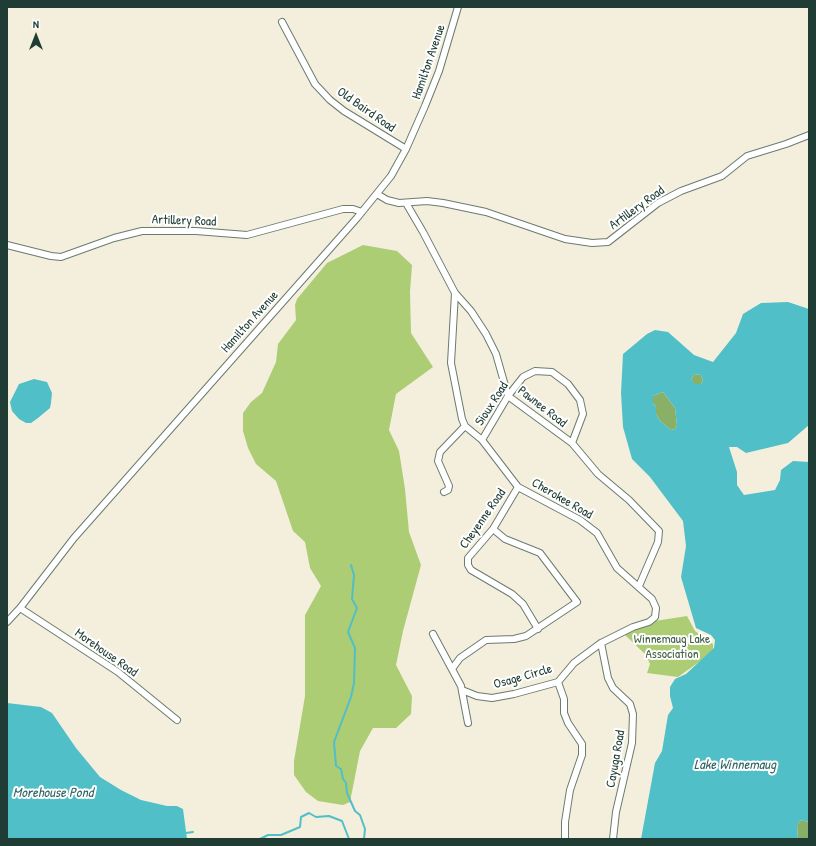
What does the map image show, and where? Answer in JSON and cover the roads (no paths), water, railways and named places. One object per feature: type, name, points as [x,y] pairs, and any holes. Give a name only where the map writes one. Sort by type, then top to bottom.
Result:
[{"type":"street","name":"Hamilton Avenue","points":[[7,622],[20,608],[74,538],[362,212],[398,166],[439,71],[458,7]]},
{"type":"street","name":"Old Baird Road","points":[[282,22],[315,84],[330,100],[344,111],[406,149]]},
{"type":"street","name":"Artillery Road","points":[[377,194],[393,202],[443,203],[486,212],[565,239],[592,243],[608,242],[658,203],[681,191],[722,176],[747,156],[809,135]]},
{"type":"street","name":"Pawnee Road","points":[[406,203],[455,293],[471,311],[486,334],[496,354],[508,396],[572,443],[598,474],[629,500],[659,531],[658,542],[639,586]]},
{"type":"street","name":"Artillery Road","points":[[7,245],[61,257],[114,238],[142,231],[196,231],[247,235],[343,209],[353,208],[362,212]]},
{"type":"street","points":[[444,492],[448,490],[449,486],[438,461],[440,452],[465,426],[462,419],[451,363],[455,293]]},
{"type":"street","name":"Sioux Road","points":[[482,440],[508,396],[523,377],[535,371],[552,372],[568,384],[580,400],[583,414],[572,443]]},
{"type":"street","name":"Cherokee Road","points":[[465,426],[482,440],[518,487],[580,520],[597,533],[618,568],[639,586]]},
{"type":"street","name":"Cheyenne Road","points":[[518,487],[493,529],[468,558],[468,565],[471,570],[512,594],[523,604],[538,629]]},
{"type":"street","points":[[452,669],[460,658],[486,640],[514,640],[526,636],[578,602],[540,553],[505,539],[493,529]]},
{"type":"street","name":"Osage Circle","points":[[462,690],[477,696],[492,698],[514,694],[558,682],[574,663],[602,643],[633,627],[649,622],[655,617],[656,608],[652,599],[639,586]]},
{"type":"street","name":"Morehouse Road","points":[[20,608],[118,672],[177,720]]},
{"type":"street","points":[[433,634],[462,690],[468,723]]},
{"type":"street","name":"Cayuga Road","points":[[602,643],[608,678],[613,688],[630,704],[633,714],[632,743],[616,812],[613,839]]},
{"type":"street","points":[[558,682],[564,699],[564,713],[568,723],[582,744],[582,755],[570,790],[565,822],[565,839]]},
{"type":"water","name":"Lake Winnemaug","points":[[788,302],[809,309],[809,425],[788,443],[746,453],[737,447],[729,447],[737,472],[737,485],[744,495],[775,490],[780,480],[781,470],[793,461],[809,462],[809,822],[801,820],[797,825],[798,839],[641,839],[655,763],[662,751],[668,715],[673,708],[670,696],[670,687],[675,679],[686,674],[714,648],[715,640],[711,635],[696,628],[681,577],[686,546],[683,521],[650,477],[632,459],[623,427],[621,393],[623,354],[647,334],[655,330],[668,332],[694,355],[713,362],[736,333],[743,314],[761,303]],"holes":[[[694,374],[701,375],[703,381],[701,384],[695,384],[691,379]],[[663,392],[675,408],[677,425],[675,429],[671,430],[660,421],[656,414],[653,396]]]},
{"type":"water","points":[[34,379],[47,382],[52,393],[51,403],[50,408],[38,418],[31,423],[26,423],[19,419],[12,411],[10,402],[19,384]]},
{"type":"water","name":"Morehouse Pond","points":[[7,703],[41,707],[52,713],[76,748],[100,777],[121,790],[141,800],[167,806],[177,806],[183,809],[187,839],[7,839]]},
{"type":"waterway","points":[[351,565],[354,575],[352,599],[357,608],[348,632],[355,648],[354,683],[351,697],[334,742],[336,766],[341,769],[343,779],[346,783],[347,793],[355,811],[360,815],[365,829],[364,839]]},
{"type":"waterway","points":[[260,839],[268,835],[281,835],[300,827],[301,817],[309,813],[316,817],[329,816],[342,821],[349,839]]},
{"type":"waterway","points":[[186,833],[193,832]]},
{"type":"park label","name":"Winnemaug Lake Association","points":[[672,648]]}]
